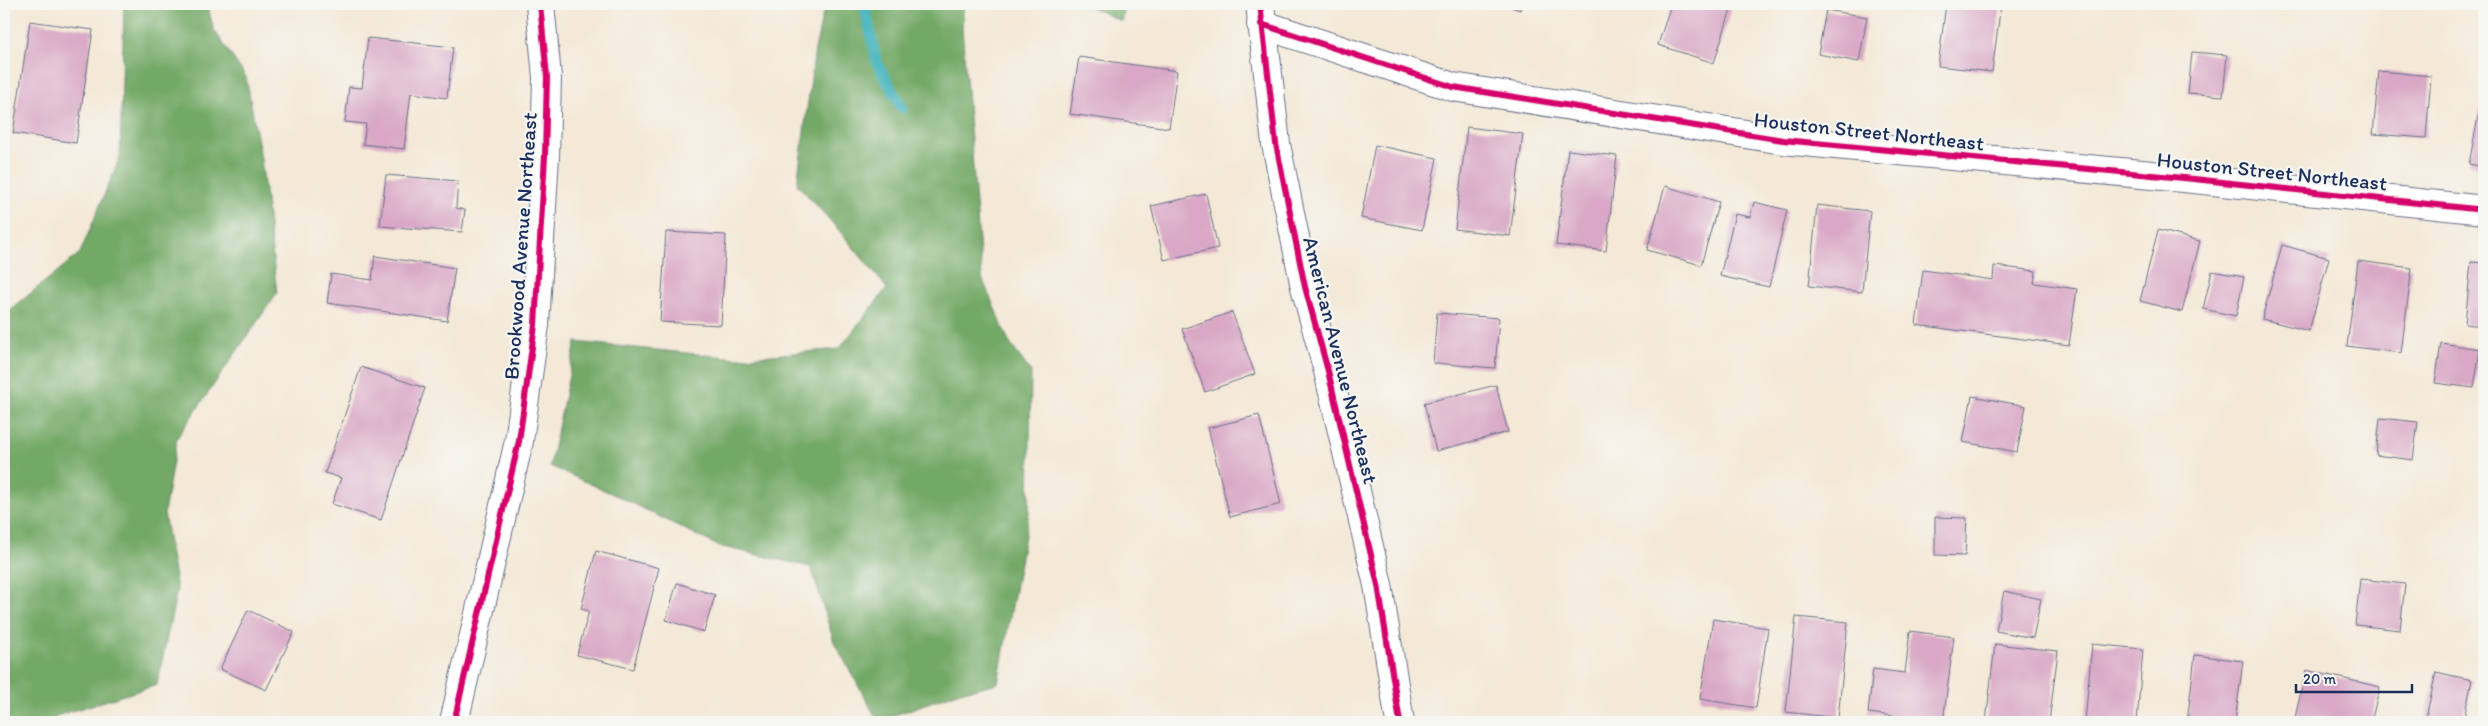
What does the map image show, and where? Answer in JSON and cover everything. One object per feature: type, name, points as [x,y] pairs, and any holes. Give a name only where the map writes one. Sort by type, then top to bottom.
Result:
[{"type":"street","name":"Brookwood Avenue Northeast","points":[[454,722],[519,441],[535,325],[546,136],[546,77],[540,4]]},
{"type":"street","name":"Houston Street Northeast","points":[[1260,14],[1454,87],[1783,140],[2184,178],[2484,210]]},
{"type":"street","name":"American Avenue Northeast","points":[[1260,14],[1276,144],[1305,287],[1328,371],[1378,585],[1400,722]]},
{"type":"green space","points":[[124,4],[207,4],[214,30],[246,77],[261,158],[277,293],[177,438],[164,513],[177,590],[157,685],[56,716],[54,722],[4,722],[4,315],[80,253],[120,157]]},
{"type":"green space","points":[[825,4],[964,4],[962,28],[982,278],[1009,342],[1031,372],[1029,513],[998,683],[956,693],[878,721],[834,642],[811,567],[718,546],[622,498],[550,466],[576,342],[737,358],[839,349],[887,288],[797,184],[815,49]]},
{"type":"green space","points":[[1084,4],[1126,4],[1121,21]]},
{"type":"building","points":[[1502,4],[1522,4],[1520,10]]},
{"type":"building","points":[[1671,4],[1732,6],[1714,63],[1658,45]]},
{"type":"building","points":[[1946,4],[2001,4],[1992,72],[1938,66]]},
{"type":"building","points":[[1826,10],[1867,17],[1859,62],[1818,54]]},
{"type":"building","points":[[30,21],[93,30],[76,143],[13,133]]},
{"type":"building","points":[[368,38],[453,47],[447,98],[411,93],[404,149],[363,144],[366,124],[345,122],[349,87],[362,88]]},
{"type":"building","points":[[2192,52],[2227,55],[2223,96],[2188,93]]},
{"type":"building","points":[[1079,57],[1177,71],[1169,128],[1070,114]]},
{"type":"building","points":[[2379,71],[2431,76],[2426,138],[2373,134]]},
{"type":"building","points":[[2484,91],[2484,167],[2469,164]]},
{"type":"building","points":[[1467,127],[1523,134],[1510,236],[1455,229]]},
{"type":"building","points":[[1375,145],[1437,158],[1422,230],[1361,218]]},
{"type":"building","points":[[1568,150],[1617,156],[1606,251],[1556,245]]},
{"type":"building","points":[[386,175],[458,181],[456,208],[465,210],[462,232],[380,226]]},
{"type":"building","points":[[1665,186],[1719,202],[1701,265],[1647,250]]},
{"type":"building","points":[[1206,194],[1218,248],[1164,260],[1151,206]]},
{"type":"building","points":[[1754,202],[1787,210],[1769,287],[1720,276],[1735,214],[1750,217]]},
{"type":"building","points":[[1817,205],[1870,211],[1862,292],[1809,286]]},
{"type":"building","points":[[2158,230],[2200,241],[2182,312],[2140,301]]},
{"type":"building","points":[[666,232],[726,235],[721,325],[660,322]]},
{"type":"building","points":[[2282,245],[2329,258],[2309,331],[2262,319]]},
{"type":"building","points":[[375,256],[455,268],[447,321],[327,303],[331,274],[372,280]]},
{"type":"building","points":[[2358,261],[2412,268],[2401,353],[2347,346]]},
{"type":"building","points":[[2471,262],[2484,263],[2484,326],[2465,324]]},
{"type":"building","points":[[1994,266],[2036,271],[2034,283],[2077,289],[2069,345],[1916,325],[1923,270],[1993,280]]},
{"type":"building","points":[[2212,271],[2244,277],[2236,316],[2203,309]]},
{"type":"building","points":[[1232,312],[1255,374],[1205,392],[1182,329]]},
{"type":"building","points":[[1437,313],[1499,318],[1495,368],[1433,363]]},
{"type":"building","points":[[2441,343],[2480,349],[2474,388],[2435,383]]},
{"type":"building","points":[[361,367],[425,388],[381,520],[332,504],[341,478],[325,473]]},
{"type":"building","points":[[1496,385],[1508,432],[1436,451],[1424,403]]},
{"type":"building","points":[[1972,396],[2026,406],[2017,452],[1963,442]]},
{"type":"building","points":[[1259,415],[1281,504],[1230,517],[1208,428]]},
{"type":"building","points":[[2380,418],[2418,422],[2413,460],[2376,455]]},
{"type":"building","points":[[1935,517],[1967,518],[1965,556],[1935,555]]},
{"type":"building","points":[[596,551],[659,568],[633,669],[577,655],[589,611],[581,609]]},
{"type":"building","points":[[2360,579],[2405,584],[2400,630],[2355,625]]},
{"type":"building","points":[[677,583],[715,595],[704,632],[666,620]]},
{"type":"building","points":[[2004,591],[2041,599],[2033,638],[1996,631]]},
{"type":"building","points":[[248,610],[294,632],[266,690],[220,669]]},
{"type":"building","points":[[1796,617],[1848,622],[1838,718],[1786,712]]},
{"type":"building","points":[[1713,619],[1768,628],[1756,708],[1700,699]]},
{"type":"building","points":[[1910,631],[1954,637],[1943,722],[1868,713],[1873,669],[1905,673]]},
{"type":"building","points":[[1995,644],[2058,651],[2049,722],[1986,722]]},
{"type":"building","points":[[2092,644],[2143,649],[2137,722],[2085,722]]},
{"type":"building","points":[[2195,655],[2243,661],[2235,722],[2187,722]]},
{"type":"building","points":[[2306,670],[2380,687],[2371,722],[2294,722]]},
{"type":"building","points":[[2436,672],[2472,680],[2464,718],[2481,722],[2425,722]]},
{"type":"waterway","points":[[864,4],[877,63],[902,108]]},
{"type":"cycle path","points":[[454,722],[519,441],[535,325],[545,156],[547,77],[540,4]]},
{"type":"cycle path","points":[[1260,4],[1276,144],[1305,287],[1328,371],[1378,585],[1400,722]]},
{"type":"cycle path","points":[[1261,24],[1453,87],[1783,140],[2194,179],[2484,210]]}]
